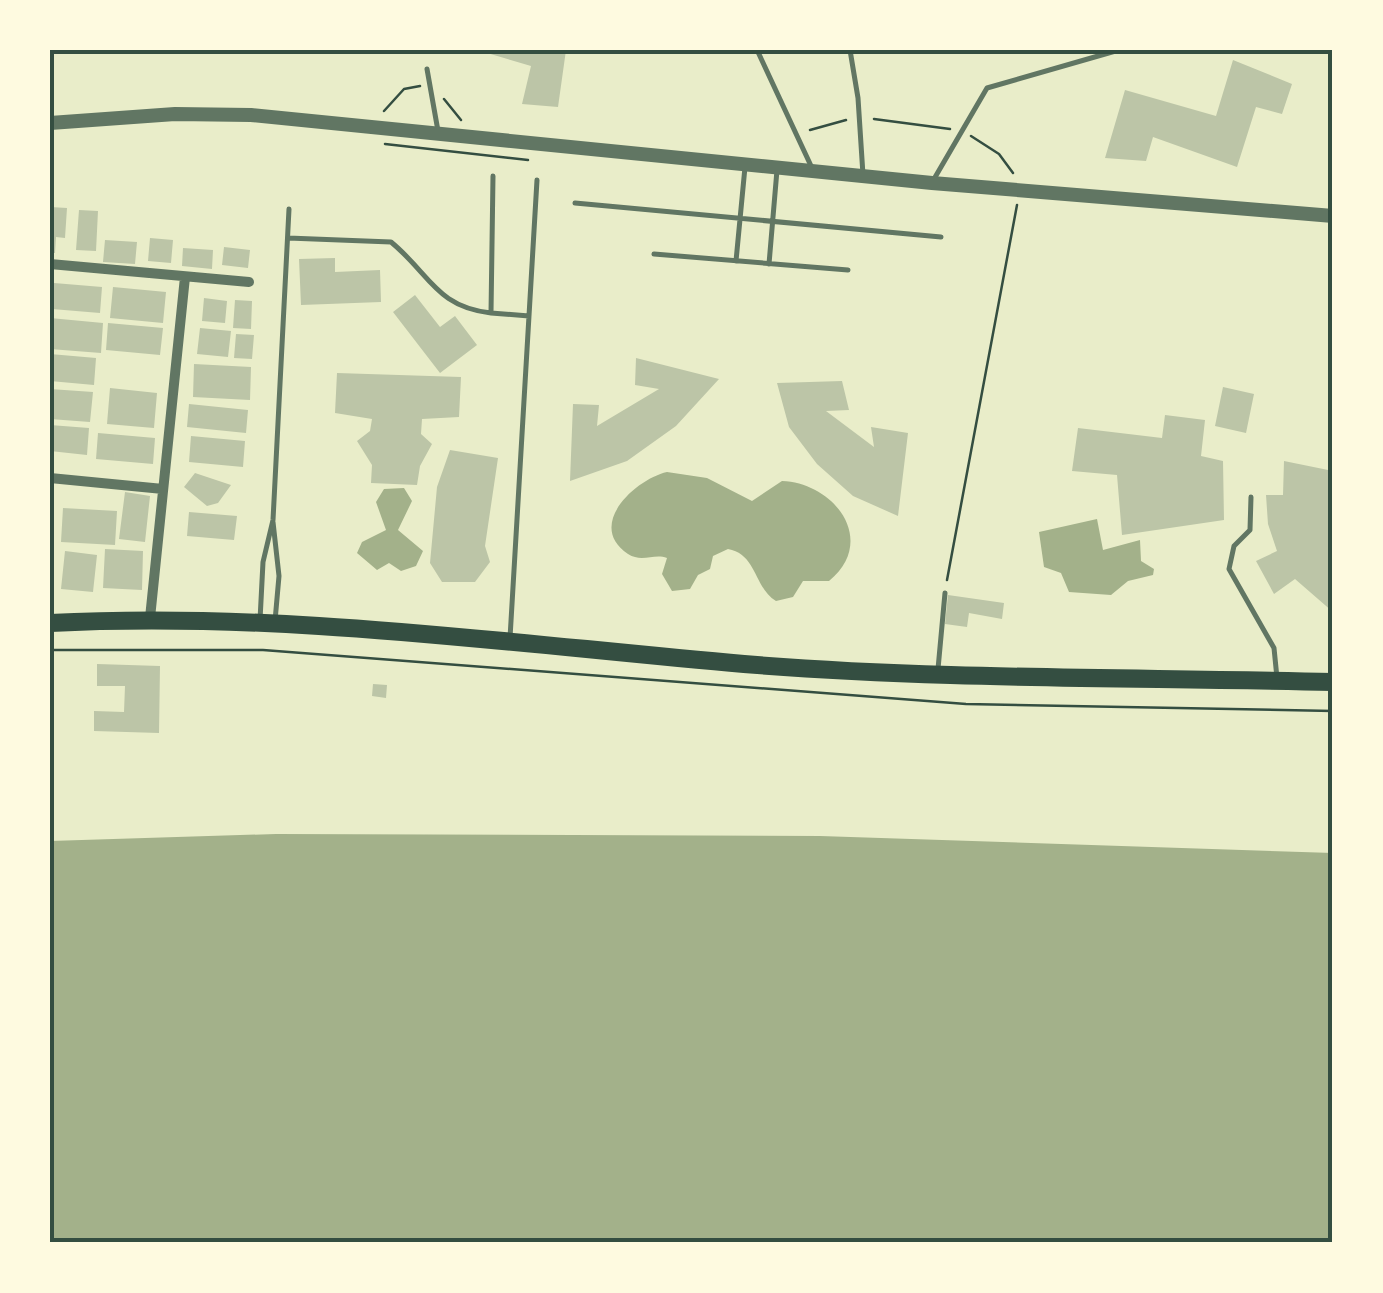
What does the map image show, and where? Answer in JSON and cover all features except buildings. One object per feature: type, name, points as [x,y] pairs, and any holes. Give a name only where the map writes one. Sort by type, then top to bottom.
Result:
[{"type":"main road","points":[[50,623],[150,618],[268,620],[744,664],[1333,682]]},
{"type":"street","points":[[50,123],[232,114],[863,176],[1333,216]]},
{"type":"street","points":[[50,264],[250,282]]},
{"type":"street","points":[[150,618],[185,277]]},
{"type":"street","points":[[50,478],[163,489]]},
{"type":"lane","points":[[850,50],[863,176]]},
{"type":"lane","points":[[932,182],[987,88],[1118,50]]},
{"type":"lane","points":[[758,52],[800,133],[813,171]]},
{"type":"lane","points":[[427,69],[438,134]]},
{"type":"lane","points":[[736,261],[746,164]]},
{"type":"lane","points":[[769,264],[777,167]]},
{"type":"lane","points":[[492,313],[493,176]]},
{"type":"lane","points":[[510,641],[537,180]]},
{"type":"lane","points":[[576,202],[941,237]]},
{"type":"lane","points":[[268,620],[263,562],[273,520],[289,210]]},
{"type":"lane","points":[[288,238],[391,242],[442,298],[463,310],[529,316]]},
{"type":"lane","points":[[654,254],[848,270]]},
{"type":"lane","points":[[1250,496],[1250,530],[1234,546],[1229,569],[1274,648],[1277,680]]},
{"type":"lane","points":[[268,620],[278,557],[273,520]]},
{"type":"lane","points":[[938,672],[945,593]]},
{"type":"path","points":[[800,133],[859,118],[960,130],[999,154],[1019,189],[945,593]]},
{"type":"path","points":[[50,650],[263,650],[966,704],[1333,711]]},
{"type":"shaded area","points":[[667,472],[707,478],[752,501],[782,481],[819,492],[844,517],[850,532],[850,549],[843,565],[829,581],[803,581],[793,597],[776,601],[763,588],[745,557],[728,549],[713,556],[710,569],[698,575],[690,589],[672,591],[662,574],[667,558],[628,554],[616,542],[612,530],[613,517],[630,493]]},
{"type":"shaded area","points":[[404,488],[412,501],[398,530],[423,551],[416,566],[401,571],[389,563],[377,570],[357,553],[362,542],[386,530],[376,502],[384,489]]},
{"type":"shaded area","points":[[1097,519],[1103,550],[1140,540],[1141,561],[1154,569],[1153,575],[1128,581],[1111,595],[1069,592],[1061,573],[1044,567],[1039,532]]},
{"type":"shaded area","points":[[276,834],[820,836],[1333,853],[1333,1243],[50,1243],[50,841]]}]
